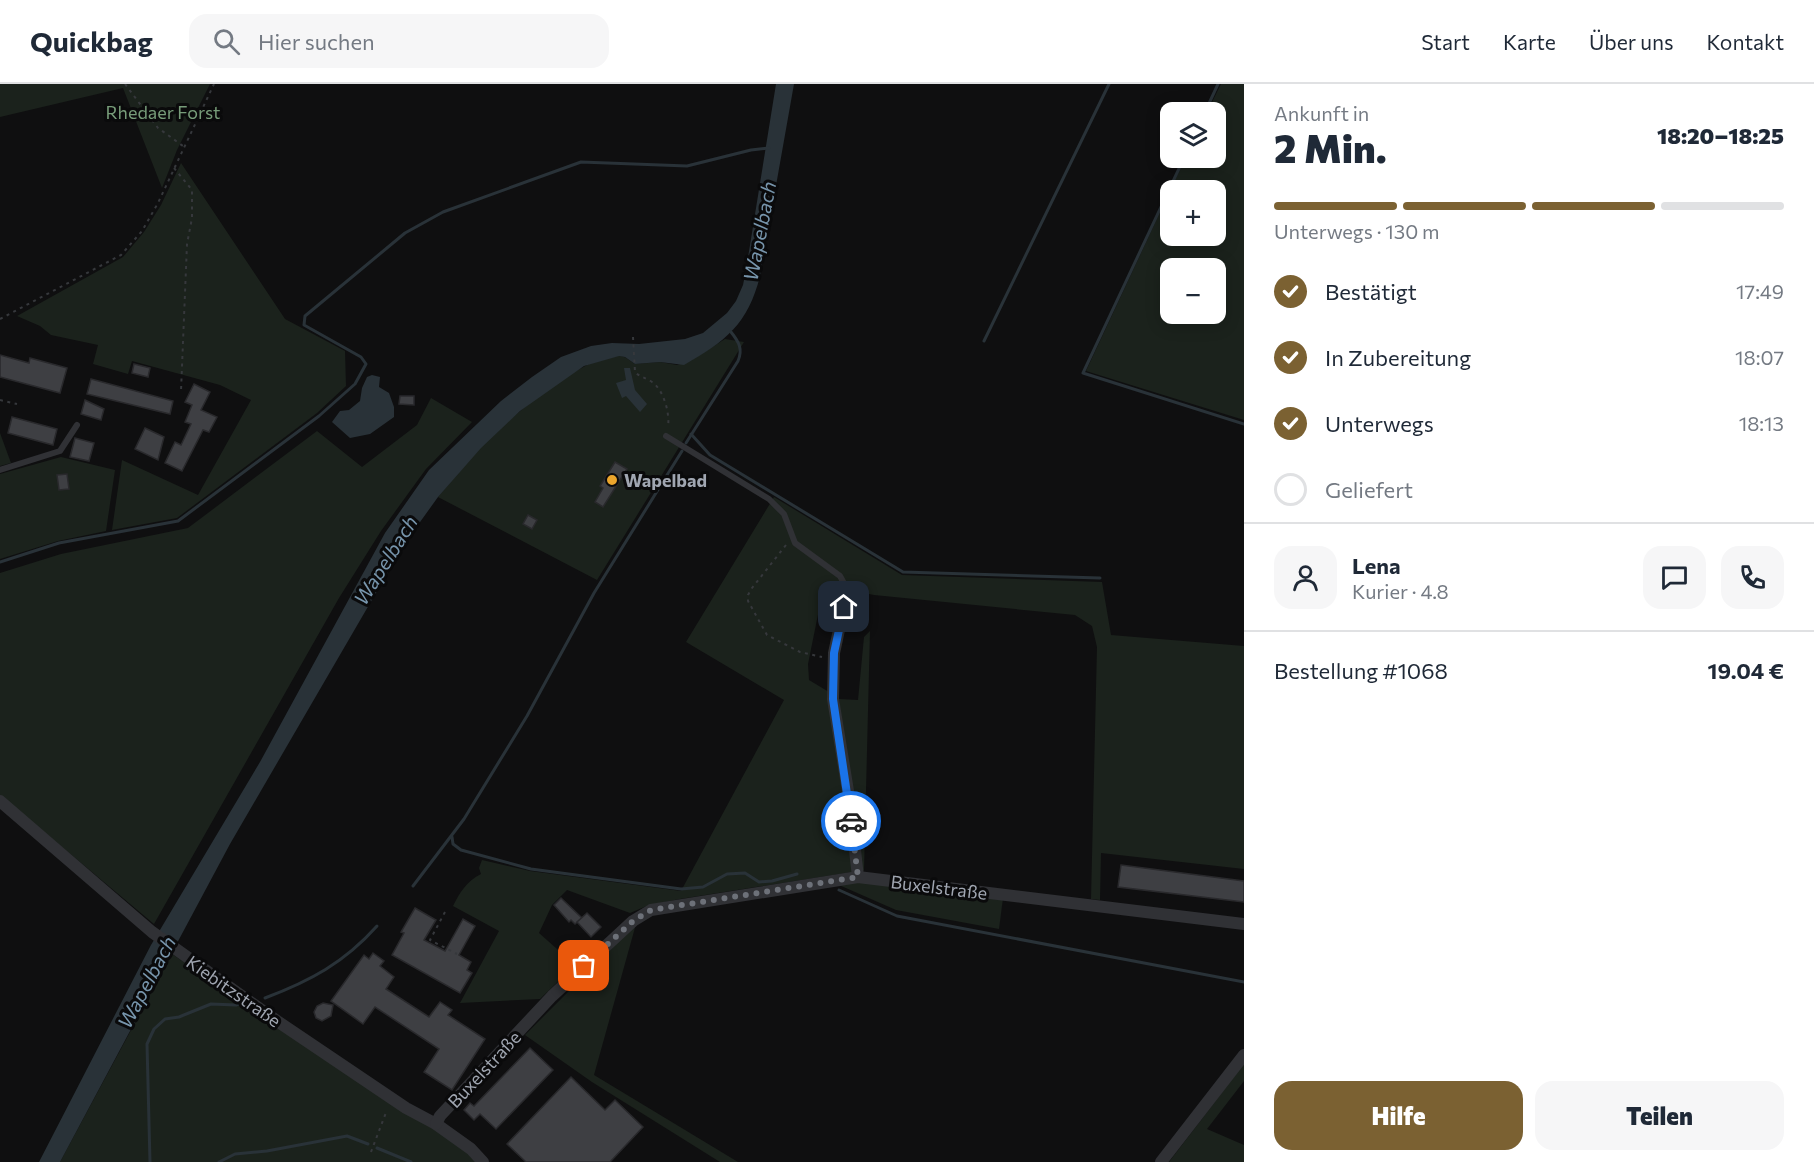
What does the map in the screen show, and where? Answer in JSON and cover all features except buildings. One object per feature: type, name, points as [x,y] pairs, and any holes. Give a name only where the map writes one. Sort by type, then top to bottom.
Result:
[{"type":"street","points":[[844,607],[834,659],[833,699],[849,797],[858,877]]},
{"type":"street","name":"Kiebitzstraße","points":[[0,801],[177,951],[394,1099],[435,1124],[471,1149],[483,1162]]},
{"type":"street","name":"Buxelstraße","points":[[435,1124],[552,996],[633,921],[651,910],[858,877],[1244,924]]},
{"type":"street","points":[[1161,1162],[1244,1055]]},
{"type":"lane","points":[[0,470],[60,451],[77,425]]},
{"type":"lane","points":[[666,436],[769,499],[784,514],[795,543],[840,576],[846,587],[844,607]]},
{"type":"path","points":[[125,84],[158,128],[183,146]]},
{"type":"path","points":[[0,320],[121,255],[142,231],[158,203],[214,84]]},
{"type":"path","points":[[174,168],[192,190],[192,218],[187,244],[181,391]]},
{"type":"path","points":[[633,337],[635,372],[656,385],[666,403],[669,417],[666,436]]},
{"type":"path","points":[[0,400],[17,404]]},
{"type":"path","points":[[792,537],[747,595],[748,601],[767,635],[800,651],[834,659]]},
{"type":"path","points":[[446,912],[430,940],[458,954]]},
{"type":"path","points":[[371,1152],[383,1116],[394,1099]]},
{"type":"green space","name":"Rhedaer Forst","points":[[0,84],[210,84],[177,150],[162,188],[123,88],[0,117]]},
{"type":"green space","points":[[1221,84],[1244,84],[1244,420],[1086,371],[1160,212],[1160,246],[1226,246],[1226,180],[1175,180],[1181,168],[1226,168],[1226,102],[1212,102]]},
{"type":"green space","points":[[181,163],[285,319],[345,351],[346,386],[317,413],[177,518],[112,530],[122,460],[198,495],[251,400],[220,385],[132,361],[128,374],[93,364],[98,345],[51,335],[40,326],[17,316],[123,257],[144,232],[161,205]]},
{"type":"green space","name":"Wapelbad","points":[[725,339],[744,342],[597,580],[438,497],[480,448],[507,422],[545,391],[585,366],[619,356],[635,364],[660,362],[677,365],[690,361]]},
{"type":"green space","points":[[431,398],[472,422],[426,469],[381,531],[339,598],[154,924],[0,795],[0,573],[61,554],[188,528],[317,431],[362,467],[417,425]]},
{"type":"green space","points":[[0,433],[11,463],[0,466]]},
{"type":"green space","points":[[61,457],[115,470],[106,531],[58,541],[0,559],[0,474]]},
{"type":"green space","points":[[774,497],[902,575],[1102,582],[1111,635],[1244,646],[1244,869],[1101,853],[1100,900],[1091,899],[1097,647],[1092,626],[1075,615],[874,595],[824,585],[808,664],[809,680],[829,692],[845,799],[852,872],[680,899],[649,905],[630,913],[567,890],[552,905],[539,933],[575,965],[540,999],[460,1003],[499,931],[453,906],[464,887],[481,874],[479,868],[482,860],[530,871],[681,891],[784,700],[686,642]]},
{"type":"green space","points":[[870,631],[864,871],[860,868],[839,699],[858,700],[864,637]]},
{"type":"green space","points":[[857,882],[1003,898],[999,929],[896,910],[839,885]]},
{"type":"green space","points":[[636,924],[594,1075],[738,1162],[720,1162],[592,1082],[525,1035]]},
{"type":"green space","points":[[172,954],[406,1112],[444,1134],[477,1162],[60,1162]]},
{"type":"green space","points":[[1244,1064],[1244,1081],[1207,1129],[1244,1145],[1244,1162],[1169,1162]]},
{"type":"water","name":"Wapelbach","points":[[776,84],[794,84],[760,276],[755,293],[742,319],[712,348],[684,365],[660,362],[635,364],[619,356],[584,366],[520,411],[481,448],[438,497],[405,543],[230,844],[60,1162],[39,1162],[151,945],[260,762],[385,533],[429,470],[501,401],[561,357],[591,346],[685,339],[703,333],[727,313],[736,301],[746,270]]},
{"type":"water","points":[[624,368],[630,368],[635,390],[647,404],[640,412],[626,396],[622,398],[616,383],[626,380]]},
{"type":"water","points":[[372,375],[380,377],[379,387],[389,393],[394,407],[394,417],[370,434],[350,438],[332,422],[340,411],[349,410],[360,401],[367,377]]},
{"type":"waterway","points":[[984,341],[1109,84]]},
{"type":"waterway","points":[[1210,102],[1218,84]]},
{"type":"waterway","points":[[0,562],[59,543],[178,521],[319,416],[355,384],[366,364],[361,357],[304,325],[305,316],[405,233],[443,212],[581,162],[687,166],[751,150],[769,148]]},
{"type":"waterway","points":[[1179,168],[1083,373],[1244,424]]},
{"type":"waterway","points":[[686,443],[738,361],[739,346],[731,332]]},
{"type":"waterway","points":[[691,434],[710,455],[903,572],[1100,578]]},
{"type":"waterway","points":[[413,886],[464,819],[527,716],[594,593],[682,451]]},
{"type":"waterway","points":[[452,837],[453,844],[461,850],[531,869],[681,889],[703,887],[727,874],[745,873],[759,882],[797,874]]},
{"type":"waterway","points":[[839,890],[897,916],[1244,982]]},
{"type":"waterway","points":[[265,998],[325,970],[339,961],[377,926]]},
{"type":"waterway","points":[[150,1162],[147,1044],[154,1029],[165,1019],[179,1017],[211,1004],[236,1005],[242,1003]]},
{"type":"waterway","points":[[219,1162],[235,1154],[267,1151],[347,1136],[368,1144]]},
{"type":"waterway","points":[[377,1148],[411,1162]]},
{"type":"way so far","points":[[584,966],[633,921],[651,910],[858,877],[851,821]]},
{"type":"place","name":"Wapelbad","points":[[612,480]]},
{"type":"route","points":[[844,607],[834,653],[833,699],[851,821]]}]
